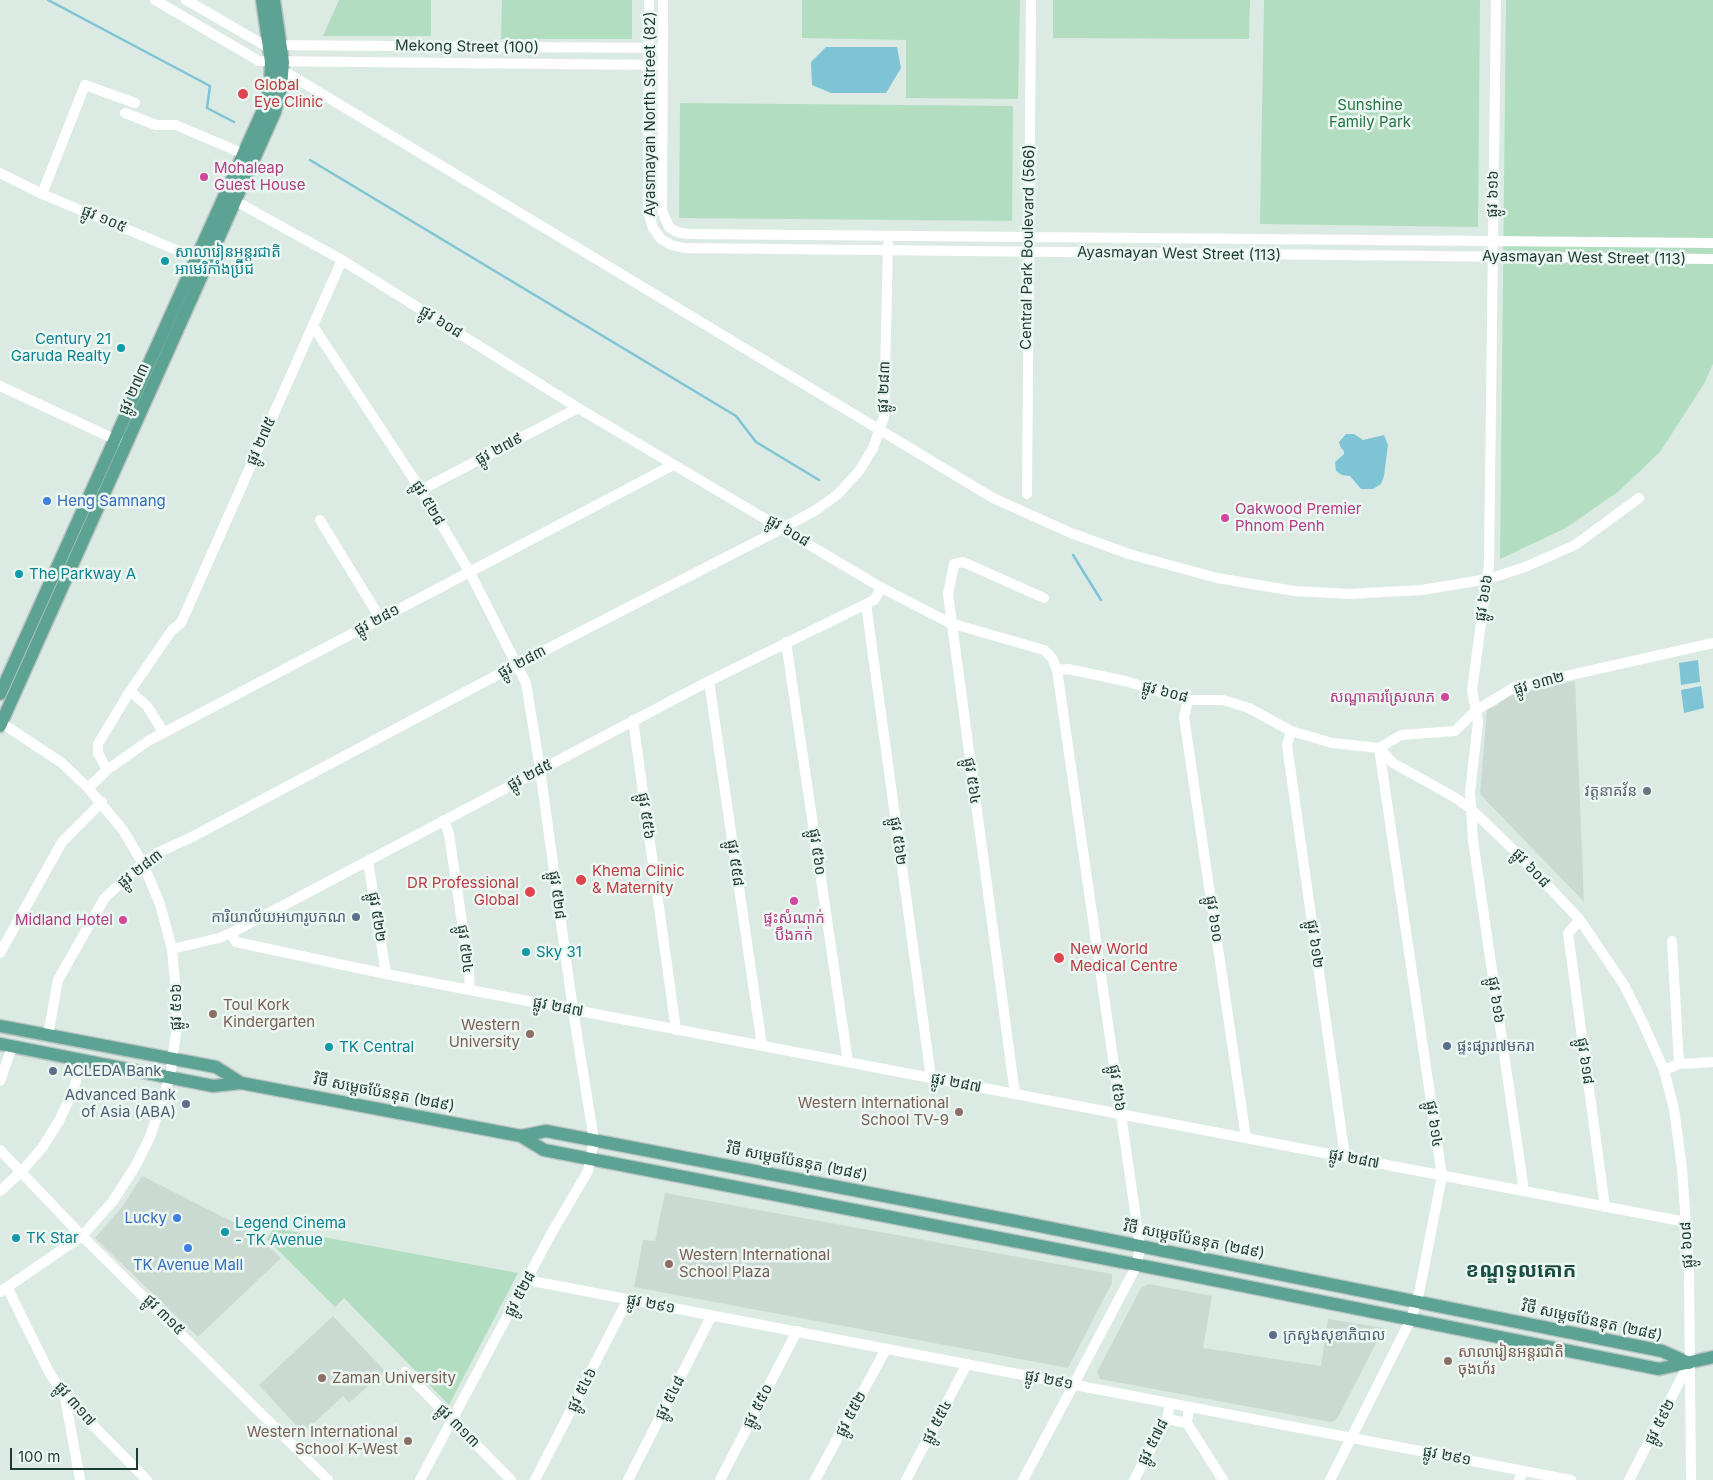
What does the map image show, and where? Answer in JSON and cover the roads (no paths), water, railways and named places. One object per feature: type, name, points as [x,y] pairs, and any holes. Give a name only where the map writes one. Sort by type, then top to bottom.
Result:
[{"type":"main road","points":[[262,0],[276,45]]},
{"type":"main road","points":[[274,0],[277,67]]},
{"type":"main road","name":"ផ្លូវ ២៧៣","points":[[231,198],[244,154],[264,108],[277,67]]},
{"type":"main road","name":"ផ្លូវ ២៧៣","points":[[0,694],[121,442],[231,198],[275,112],[277,67]]},
{"type":"main road","name":"ផ្លូវ ២៧៣","points":[[1,723],[121,442]]},
{"type":"main road","name":"វិថី សម្តេចប៉ែននុត (២៨៩)","points":[[0,1026],[216,1068],[241,1083]]},
{"type":"main road","name":"វិថី សម្តេចប៉ែននុត (២៨៩)","points":[[6,1045],[213,1086],[241,1083],[521,1136],[544,1150],[1137,1264],[1659,1369],[1689,1364]]},
{"type":"main road","name":"វិថី សម្តេចប៉ែននុត (២៨៩)","points":[[521,1136],[546,1131],[1015,1221],[1662,1351],[1689,1364]]},
{"type":"main road","points":[[1012,1240],[1015,1221]]},
{"type":"main road","points":[[1288,1294],[1292,1276]]},
{"type":"main road","points":[[1689,1364],[1713,1357]]},
{"type":"street","points":[[155,0],[259,61],[290,74],[994,498],[1071,533],[1129,554],[1217,578],[1294,591],[1350,594],[1422,590],[1488,579],[1525,567],[1576,545],[1639,498]]},
{"type":"street","points":[[186,0],[264,45],[276,45]]},
{"type":"street","name":"Ayasmayan North Street (82)","points":[[649,0],[648,211],[653,228]]},
{"type":"street","name":"Ayasmayan North Street (82)","points":[[664,0],[662,211],[664,220]]},
{"type":"street","name":"Central Park Boulevard (566)","points":[[1027,494],[1031,0]]},
{"type":"street","name":"ផ្លូវ ៦១៦","points":[[1496,0],[1488,579],[1472,690],[1478,722],[1470,792],[1524,1191]]},
{"type":"street","name":"Mekong Street (100)","points":[[276,45],[663,48]]},
{"type":"street","name":"Mekong Street (100)","points":[[277,67],[663,65]]},
{"type":"street","points":[[42,194],[85,85],[135,103]]},
{"type":"street","points":[[124,113],[156,125],[176,125],[244,154]]},
{"type":"street","name":"ផ្លូវ ១០៥","points":[[0,172],[42,194],[203,261]]},
{"type":"street","name":"ផ្លូវ ៦០៨","points":[[231,198],[342,260],[578,408],[672,464],[882,588],[950,623],[1044,650],[1052,658],[1057,670],[1068,668],[1125,681],[1188,700],[1223,700],[1238,704],[1291,731],[1332,743],[1379,748],[1393,764],[1454,796],[1471,809],[1524,859],[1580,920],[1624,985],[1664,1070],[1674,1109],[1689,1267],[1691,1480]]},
{"type":"street","name":"Ayasmayan West Street (113)","points":[[664,220],[669,228],[687,234],[1713,243]]},
{"type":"street","name":"Ayasmayan West Street (113)","points":[[653,228],[661,238],[671,245],[684,248],[1713,259]]},
{"type":"street","points":[[783,235],[783,249]]},
{"type":"street","name":"ផ្លូវ ២៨៣","points":[[48,1035],[58,980],[104,899],[157,854],[518,664],[783,528],[816,510],[838,494],[859,471],[873,448],[884,418],[888,236]]},
{"type":"street","points":[[1121,253],[1122,238]]},
{"type":"street","points":[[1327,255],[1328,240]]},
{"type":"street","points":[[1614,242],[1614,258]]},
{"type":"street","name":"ផ្លូវ ២៧៥","points":[[107,770],[98,753],[98,744],[130,691],[172,630],[181,622],[342,260]]},
{"type":"street","name":"ផ្លូវ ៥២៨","points":[[313,326],[421,490],[469,571],[526,683],[540,769],[573,1010],[594,1140],[588,1172],[527,1280],[420,1480]]},
{"type":"street","points":[[0,386],[121,442]]},
{"type":"street","name":"ផ្លូវ ២៧៩","points":[[421,490],[578,408]]},
{"type":"street","name":"ផ្លូវ ២៨១","points":[[88,788],[107,770],[148,741],[672,464]]},
{"type":"street","points":[[320,520],[380,618]]},
{"type":"street","name":"ផ្លូវ ៥៦៤","points":[[1015,1094],[950,623],[948,594],[954,564],[963,562],[1044,598]]},
{"type":"street","name":"ផ្លូវ ២៨៥","points":[[172,950],[231,934],[633,720],[786,642],[874,600],[882,588]]},
{"type":"street","name":"ផ្លូវ ៥៦២","points":[[866,604],[931,1078]]},
{"type":"street","name":"ផ្លូវ ៥៦០","points":[[786,642],[848,1062]]},
{"type":"street","name":"ផ្លូវ ១៣២","points":[[1379,748],[1401,735],[1455,731],[1475,711],[1513,688],[1713,642]]},
{"type":"street","name":"ផ្លូវ ៥៦៦","points":[[1023,1480],[1137,1264],[1140,1246],[1057,670]]},
{"type":"street","name":"ផ្លូវ ៥៥៨","points":[[709,681],[762,1046]]},
{"type":"street","points":[[130,691],[147,706],[164,733]]},
{"type":"street","name":"ផ្លូវ ៦១០","points":[[1188,700],[1184,717],[1246,1138]]},
{"type":"street","name":"ផ្លូវ ៥៥៦","points":[[633,720],[676,1030]]},
{"type":"street","name":"ផ្លូវ ៥១៦","points":[[1,723],[62,763],[102,802],[123,830],[143,864],[160,904],[172,950],[177,1004],[170,1078],[150,1137],[136,1165],[113,1201],[82,1236],[3,1290]]},
{"type":"street","name":"ផ្លូវ ៦១២","points":[[1291,731],[1287,745],[1345,1157]]},
{"type":"street","name":"ផ្លូវ ៦១៤","points":[[1330,1480],[1412,1319],[1442,1176],[1379,748]]},
{"type":"street","points":[[0,953],[62,842],[102,802]]},
{"type":"street","name":"ផ្លូវ ៥២៤","points":[[444,820],[448,834],[469,970],[470,990]]},
{"type":"street","name":"ផ្លូវ ៥២២","points":[[368,861],[386,974]]},
{"type":"street","name":"ផ្លូវ ៦១៨","points":[[1580,920],[1568,933],[1605,1207]]},
{"type":"street","name":"ផ្លូវ ២៨៧","points":[[231,934],[236,942],[386,974],[1686,1222]]},
{"type":"street","points":[[1672,941],[1679,1064]]},
{"type":"street","points":[[0,1082],[6,1045]]},
{"type":"street","points":[[0,1190],[21,1172],[42,1148],[60,1121],[73,1091],[82,1060]]},
{"type":"street","points":[[1664,1070],[1679,1064],[1713,1062]]},
{"type":"street","name":"ផ្លូវ ៣១៥","points":[[0,1150],[82,1236],[328,1480]]},
{"type":"street","name":"ផ្លូវ ២៩១","points":[[527,1280],[1352,1438],[1521,1475],[1571,1480]]},
{"type":"street","name":"ផ្លូវ ៣១៧","points":[[3,1290],[64,1396],[147,1480]]},
{"type":"street","name":"ផ្លូវ ៥៤៦","points":[[535,1480],[628,1299]]},
{"type":"street","name":"ផ្លូវ ៥៤៨","points":[[628,1480],[712,1316]]},
{"type":"street","name":"ផ្លូវ ៥៥០","points":[[720,1480],[797,1331]]},
{"type":"street","name":"ផ្លូវ ៥៥២","points":[[815,1480],[886,1349]]},
{"type":"street","name":"ផ្លូវ ៥៥៤","points":[[906,1480],[967,1364]]},
{"type":"street","name":"ផ្លូវ ៥៩២","points":[[1630,1480],[1689,1364]]},
{"type":"street","name":"ផ្លូវ ៣១៣","points":[[405,1372],[512,1480]]},
{"type":"street","points":[[64,1396],[80,1480]]},
{"type":"street","name":"ផ្លូវ ៥៧៨","points":[[1134,1480],[1167,1419],[1170,1404]]},
{"type":"street","points":[[1189,1407],[1187,1422],[1223,1480]]},
{"type":"street","points":[[1167,1419],[1187,1422]]},
{"type":"water","points":[[826,47],[897,47],[901,68],[886,93],[831,93],[812,85],[811,62]]},
{"type":"water","points":[[1346,434],[1354,434],[1363,440],[1384,435],[1388,445],[1384,476],[1381,484],[1373,489],[1361,489],[1350,476],[1342,475],[1336,471],[1335,462],[1344,454],[1339,442]]},
{"type":"water","points":[[1698,660],[1700,682],[1681,685],[1679,663]]},
{"type":"water","points":[[1701,686],[1704,708],[1684,713],[1681,690]]},
{"type":"waterway","points":[[48,0],[210,86],[207,108],[234,122]]},
{"type":"waterway","points":[[310,160],[736,416],[756,442],[819,480]]},
{"type":"waterway","points":[[1073,555],[1101,600]]},
{"type":"place","name":"Global Eye Clinic","points":[[243,94]]},
{"type":"place","name":"Mohaleap Guest House","points":[[204,177]]},
{"type":"place","name":"សាលារៀនអន្តរជាតិ អាមេរិកាំងប្រ៊ីជ","points":[[165,261]]},
{"type":"place","name":"Century 21 Garuda Realty","points":[[121,348]]},
{"type":"place","name":"Heng Samnang","points":[[47,501]]},
{"type":"place","name":"Oakwood Premier Phnom Penh","points":[[1225,518]]},
{"type":"place","name":"The Parkway A","points":[[19,574]]},
{"type":"place","name":"សណ្ឋាគារស្រែលាភ","points":[[1445,697]]},
{"type":"place","name":"វត្តនាគវ័ន","points":[[1647,791]]},
{"type":"place","name":"Khema Clinic & Maternity","points":[[581,880]]},
{"type":"place","name":"DR Professional Global","points":[[530,892]]},
{"type":"place","name":"ផ្ទះសំណាក់ បឹងកក់","points":[[794,901]]},
{"type":"place","name":"ការិយាល័យអហារូបកណ","points":[[356,917]]},
{"type":"place","name":"Midland Hotel","points":[[123,920]]},
{"type":"place","name":"Sky 31","points":[[526,952]]},
{"type":"place","name":"New World Medical Centre","points":[[1059,958]]},
{"type":"place","name":"Toul Kork Kindergarten","points":[[213,1014]]},
{"type":"place","name":"Western University","points":[[530,1034]]},
{"type":"place","name":"ផ្ទះផ្សារ៧មករា","points":[[1447,1046]]},
{"type":"place","name":"TK Central","points":[[329,1047]]},
{"type":"place","name":"ACLEDA Bank","points":[[53,1071]]},
{"type":"place","name":"Advanced Bank of Asia (ABA)","points":[[186,1104]]},
{"type":"place","name":"Western International School TV-9","points":[[959,1112]]},
{"type":"place","name":"Lucky","points":[[177,1218]]},
{"type":"place","name":"Legend Cinema - TK Avenue","points":[[225,1232]]},
{"type":"place","name":"TK Star","points":[[16,1238]]},
{"type":"place","name":"TK Avenue Mall","points":[[188,1248]]},
{"type":"place","name":"Western International School Plaza","points":[[669,1264]]},
{"type":"place","name":"ក្រសួងសុខាភិបាល","points":[[1273,1335]]},
{"type":"place","name":"សាលារៀនអន្តរជាតិ ចុងហ័រ","points":[[1448,1361]]},
{"type":"place","name":"Zaman University","points":[[322,1378]]},
{"type":"place","name":"Western International School K-West","points":[[408,1441]]},
{"type":"district","name":"ខណ្ឌទួលគោក","points":[[1521,1271]]},
{"type":"park label","name":"Sunshine Family Park","points":[[1370,114]]}]
